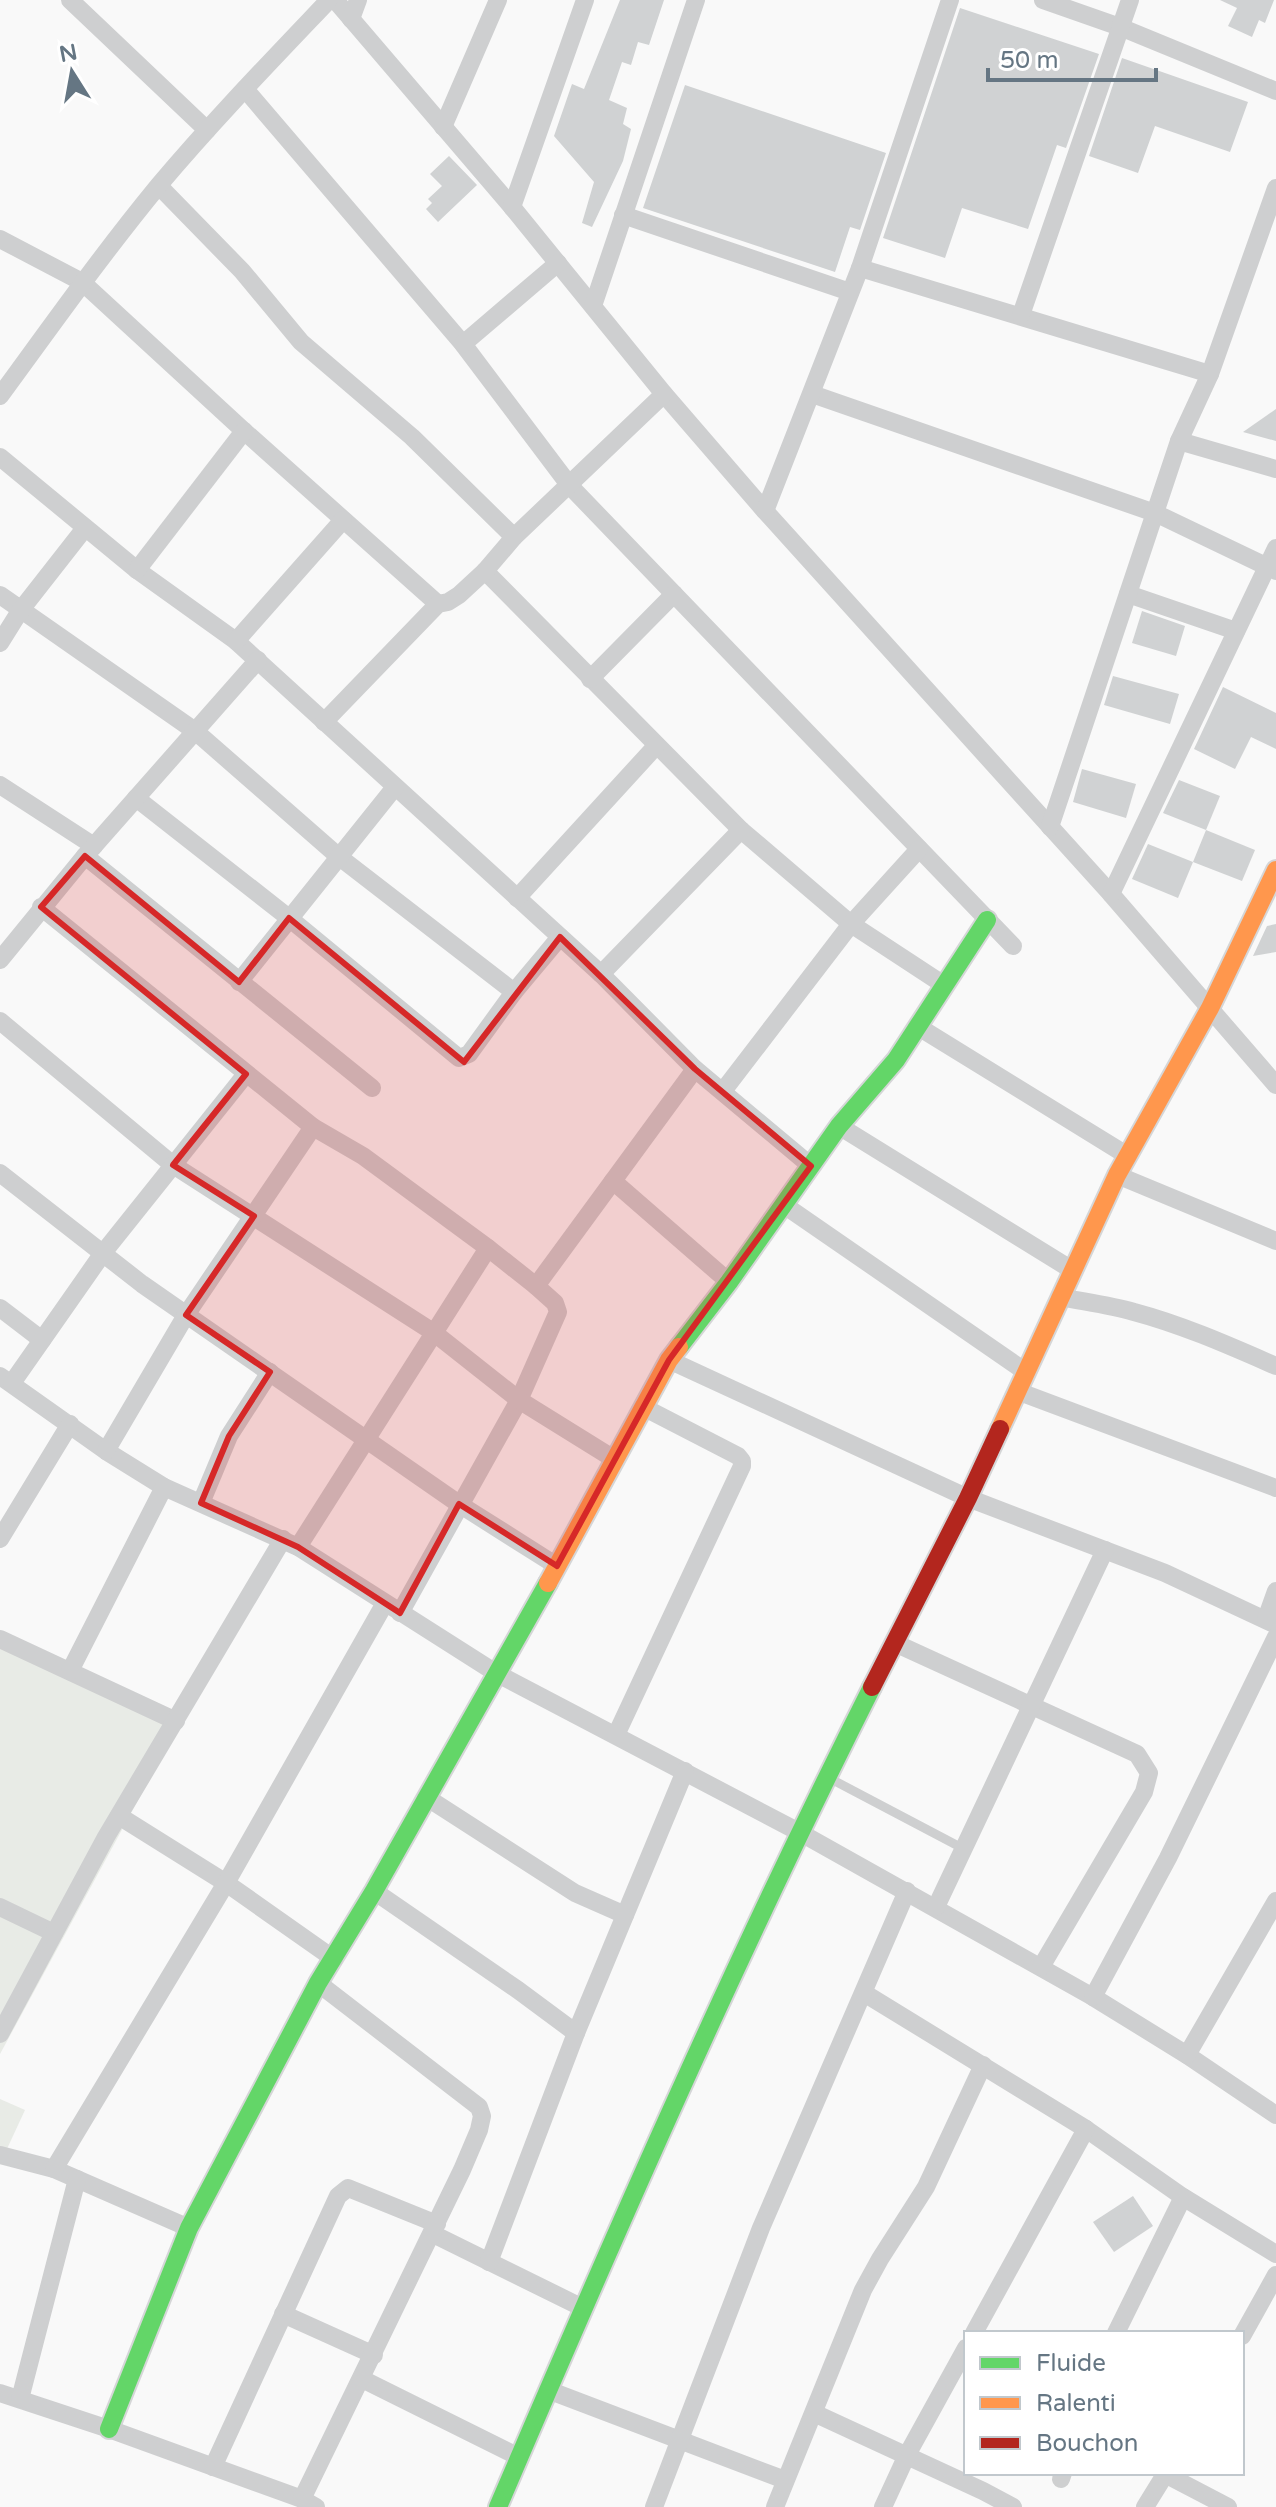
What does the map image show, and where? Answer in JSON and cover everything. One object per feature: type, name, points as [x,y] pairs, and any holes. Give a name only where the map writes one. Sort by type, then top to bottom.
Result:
[{"type":"street","points":[[70,0],[207,130]]},
{"type":"street","points":[[0,396],[82,282],[159,186],[245,89],[332,0],[512,207],[664,394],[765,511],[1111,894],[1276,1085]]},
{"type":"street","points":[[351,19],[358,0]]},
{"type":"street","points":[[443,127],[498,0]]},
{"type":"street","points":[[512,207],[585,0]]},
{"type":"street","points":[[593,306],[696,0]]},
{"type":"street","points":[[765,511],[860,268],[950,0]]},
{"type":"street","points":[[1043,0],[1120,27],[1276,91]]},
{"type":"street","points":[[1021,315],[1130,0]]},
{"type":"street","points":[[245,89],[463,344],[570,486],[1013,946]]},
{"type":"street","points":[[159,186],[242,271],[301,342],[412,437],[514,537]]},
{"type":"street","points":[[1050,827],[1179,441],[1210,374],[1276,188]]},
{"type":"street","points":[[623,215],[850,292]]},
{"type":"street","points":[[0,239],[82,282],[438,604]]},
{"type":"street","points":[[463,344],[558,263]]},
{"type":"street","points":[[860,268],[1210,374]]},
{"type":"street","points":[[324,722],[438,604],[459,595],[485,571],[514,537],[664,394]]},
{"type":"street","points":[[812,394],[1155,513],[1272,569]]},
{"type":"street","points":[[137,570],[244,431]]},
{"type":"street","points":[[1179,441],[1276,469]]},
{"type":"street","points":[[0,457],[137,570],[258,660],[601,974],[695,1069],[811,1166]]},
{"type":"street","points":[[236,641],[343,520]]},
{"type":"street","points":[[0,643],[20,611],[85,528]]},
{"type":"street","points":[[1111,894],[1236,631],[1272,569],[1276,548]]},
{"type":"street","points":[[485,571],[741,830],[851,924],[944,985]]},
{"type":"street","points":[[590,679],[674,594]]},
{"type":"street","points":[[1128,594],[1236,631]]},
{"type":"street","points":[[0,595],[195,731],[338,856],[514,992]]},
{"type":"street","points":[[0,960],[89,851],[258,660]]},
{"type":"street","points":[[517,898],[656,746]]},
{"type":"street","points":[[0,785],[89,851],[239,982],[372,1088]]},
{"type":"street","points":[[239,982],[395,787]]},
{"type":"street","points":[[136,798],[289,918],[459,1058],[469,1054],[514,992],[560,937]]},
{"type":"street","points":[[601,974],[741,830]]},
{"type":"street","points":[[723,1091],[851,924],[919,849]]},
{"type":"street","points":[[498,2507],[583,2308],[799,1832],[897,1644],[968,1498],[1117,1175],[1210,1008],[1276,870]]},
{"type":"street","points":[[41,907],[313,1127],[363,1156],[488,1248],[555,1303],[558,1312],[519,1400],[459,1504],[54,2169]]},
{"type":"street","points":[[109,2429],[189,2228],[318,1983],[374,1891],[669,1360],[729,1282],[839,1126],[896,1060],[987,920]]},
{"type":"street","points":[[0,1021],[173,1165],[433,1332],[519,1400],[614,1459]]},
{"type":"street","points":[[917,1026],[1128,1156]]},
{"type":"street","points":[[536,1286],[695,1069]]},
{"type":"street","points":[[246,1074],[103,1253],[42,1340],[6,1379],[106,1451],[164,1487],[290,1543],[496,1673],[936,1907],[1093,1997],[1276,2115]]},
{"type":"street","points":[[839,1126],[1072,1270]]},
{"type":"street","points":[[106,1451],[186,1315],[313,1127]]},
{"type":"street","points":[[0,1173],[142,1284],[459,1504],[557,1566]]},
{"type":"street","points":[[1117,1175],[1276,1241]]},
{"type":"street","points":[[613,1181],[729,1282]]},
{"type":"street","points":[[784,1205],[1026,1372]]},
{"type":"street","points":[[0,2034],[119,1816],[176,1721],[290,1543],[367,1438],[488,1248]]},
{"type":"street","points":[[1060,1297],[1159,1319],[1203,1334],[1276,1366]]},
{"type":"street","points":[[0,1308],[42,1340]]},
{"type":"street","points":[[669,1360],[968,1498],[1165,1573],[1271,1622],[1276,1591]]},
{"type":"street","points":[[201,1503],[229,1436],[270,1372]]},
{"type":"street","points":[[1017,1391],[1276,1488]]},
{"type":"street","points":[[616,1735],[742,1466],[738,1456],[643,1407]]},
{"type":"street","points":[[0,1539],[70,1424]]},
{"type":"street","points":[[70,1671],[164,1487]]},
{"type":"street","points":[[936,1907],[1105,1550]]},
{"type":"street","points":[[1093,1997],[1168,1858],[1276,1637]]},
{"type":"street","points":[[0,1639],[176,1721]]},
{"type":"street","points":[[897,1644],[1137,1754],[1149,1773],[1144,1792],[1041,1967]]},
{"type":"street","points":[[489,2262],[576,2033],[685,1771]]},
{"type":"street","points":[[426,1797],[575,1893],[625,1915]]},
{"type":"street","points":[[119,1816],[226,1883],[334,1959]]},
{"type":"street","points":[[374,1891],[576,2033]]},
{"type":"street","points":[[654,2507],[761,2228],[907,1891]]},
{"type":"street","points":[[1187,2055],[1276,1901]]},
{"type":"street","points":[[0,1907],[54,1933]]},
{"type":"street","points":[[0,2393],[109,2429],[309,2503],[362,2379],[435,2229],[479,2130],[482,2116],[479,2107],[318,1983]]},
{"type":"street","points":[[864,1993],[1086,2129],[1183,2197],[1276,2254]]},
{"type":"street","points":[[775,2507],[863,2290],[932,2176],[983,2065]]},
{"type":"street","points":[[975,2331],[1086,2129]]},
{"type":"street","points":[[0,2155],[54,2169],[189,2228]]},
{"type":"street","points":[[20,2399],[77,2179]]},
{"type":"street","points":[[213,2467],[338,2196],[348,2188],[435,2229],[489,2262],[583,2308]]},
{"type":"street","points":[[1117,2331],[1183,2197]]},
{"type":"street","points":[[1244,2332],[1276,2275]]},
{"type":"street","points":[[283,2314],[374,2355]]},
{"type":"street","points":[[883,2507],[907,2455],[964,2352]]},
{"type":"street","points":[[362,2379],[519,2457]]},
{"type":"street","points":[[548,2390],[785,2480]]},
{"type":"street","points":[[814,2413],[1013,2507]]},
{"type":"street","points":[[1145,2507],[1164,2475]]},
{"type":"street","points":[[1167,2475],[1228,2507]]},
{"type":"lane","points":[[828,1777],[964,1849]]},
{"type":"highlighted area","points":[[85,856],[239,982],[289,918],[464,1062],[560,937],[695,1069],[811,1166],[669,1360],[557,1566],[459,1504],[400,1613],[298,1547],[201,1503],[229,1436],[270,1372],[186,1315],[254,1216],[173,1165],[246,1074],[41,907]]},
{"type":"shaded area","points":[[0,1641],[174,1721],[174,1734],[0,2054]]},
{"type":"shaded area","points":[[0,2099],[25,2110],[6,2151],[0,2149]]},
{"type":"building","points":[[620,0],[664,0],[649,45],[638,42],[631,65],[622,62],[609,100],[627,108],[623,124],[631,129],[623,161],[592,227],[582,223],[594,182],[554,136],[572,84],[584,89]]},
{"type":"building","points":[[1220,0],[1274,0],[1265,23],[1259,20],[1252,37],[1228,26],[1237,8]]},
{"type":"building","points":[[960,8],[1099,54],[1066,148],[1057,145],[1028,229],[962,208],[945,258],[883,238]]},
{"type":"building","points":[[1122,58],[1248,102],[1230,152],[1155,126],[1138,173],[1089,156]]},
{"type":"building","points":[[685,85],[886,153],[860,230],[850,227],[835,272],[643,208]]},
{"type":"building","points":[[449,156],[477,185],[438,222],[426,209],[432,203],[428,199],[442,186],[430,174]]},
{"type":"building","points":[[1276,409],[1276,441],[1243,432]]},
{"type":"building","points":[[1142,611],[1185,626],[1176,656],[1132,643]]},
{"type":"building","points":[[1113,676],[1179,694],[1170,724],[1104,705]]},
{"type":"building","points":[[1223,687],[1276,713],[1276,749],[1251,737],[1235,769],[1194,749]]},
{"type":"building","points":[[1082,769],[1136,784],[1126,818],[1073,802]]},
{"type":"building","points":[[1179,780],[1220,796],[1206,830],[1163,813]]},
{"type":"building","points":[[1206,830],[1255,850],[1242,881],[1193,862]]},
{"type":"building","points":[[1148,844],[1193,862],[1178,898],[1132,879]]},
{"type":"building","points":[[1276,924],[1276,952],[1253,956],[1267,926]]},
{"type":"building","points":[[1133,2196],[1153,2226],[1114,2252],[1093,2222]]},
{"type":"traffic: fast","points":[[679,1347],[839,1126],[896,1060],[987,920]]},
{"type":"traffic: fast","points":[[109,2429],[189,2228],[318,1983],[374,1891],[548,1583]]},
{"type":"traffic: fast","points":[[498,2507],[679,2094],[773,1889],[872,1687]]},
{"type":"traffic: slow","points":[[1000,1429],[1117,1175],[1210,1008],[1276,870]]},
{"type":"traffic: slow","points":[[548,1583],[669,1360],[679,1347]]},
{"type":"traffic: jam","points":[[872,1687],[1000,1429]]}]
